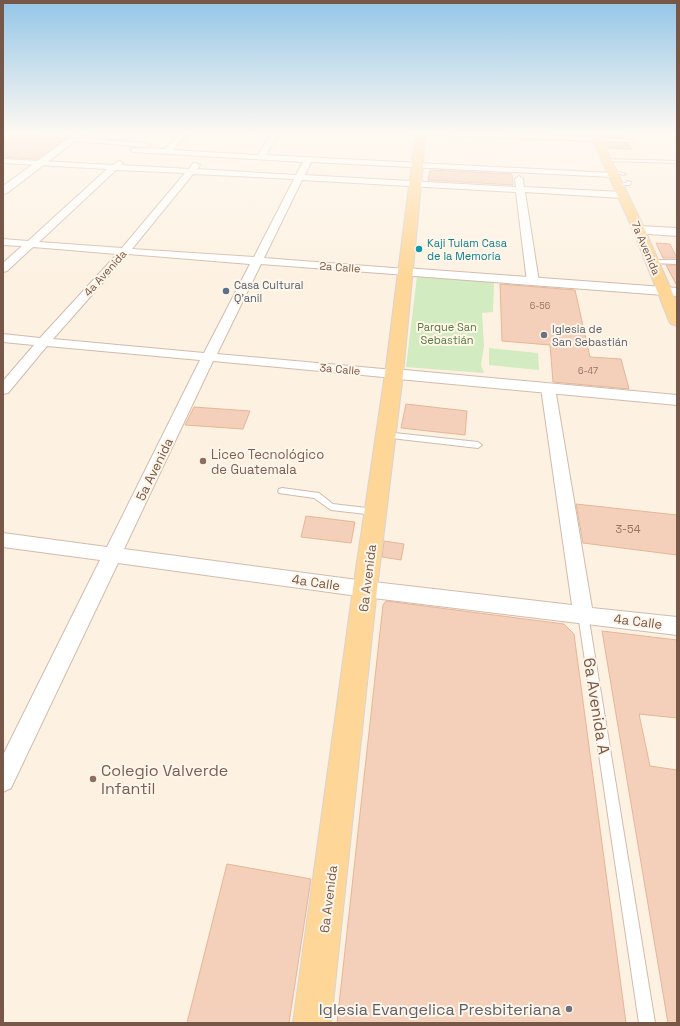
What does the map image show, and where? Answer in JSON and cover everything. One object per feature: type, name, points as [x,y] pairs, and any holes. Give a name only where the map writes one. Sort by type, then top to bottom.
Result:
[{"type":"main road","name":"6a Avenida","points":[[312,1023],[365,589],[394,374],[416,180]]},
{"type":"main road","name":"7a Avenida","points":[[616,181],[652,261],[671,292],[677,321]]},
{"type":"main road","points":[[639,230],[677,232]]},
{"type":"street","points":[[3,191],[18,180]]},
{"type":"street","points":[[3,269],[101,180]]},
{"type":"street","name":"4a Avenida","points":[[3,390],[43,342],[125,251],[184,180]]},
{"type":"street","name":"5a Avenida","points":[[3,780],[208,358],[299,180]]},
{"type":"street","points":[[348,180],[521,190],[616,181]]},
{"type":"street","points":[[519,180],[533,282]]},
{"type":"street","points":[[605,180],[616,181]]},
{"type":"street","name":"2a Calle","points":[[3,242],[671,292]]},
{"type":"street","name":"3a Calle","points":[[3,338],[677,400]]},
{"type":"street","name":"6a Avenida A","points":[[548,388],[583,614]]},
{"type":"street","name":"4a Calle","points":[[3,540],[365,589],[677,626]]},
{"type":"lane","points":[[616,181],[628,184],[629,182]]},
{"type":"lane","points":[[652,261],[677,262]]},
{"type":"lane","points":[[385,435],[478,445]]},
{"type":"lane","points":[[282,491],[316,495],[331,507],[375,512]]},
{"type":"lane","name":"6a Avenida A","points":[[583,614],[647,1023]]},
{"type":"green space","name":"Parque San Sebastián","points":[[417,276],[494,282],[493,312],[482,313],[484,346],[481,365],[484,373],[406,367]]},
{"type":"green space","points":[[489,348],[538,353],[539,370],[489,365]]},
{"type":"building","points":[[428,180],[513,180],[513,185]]},
{"type":"building","points":[[656,243],[670,244],[677,258],[663,258]]},
{"type":"building","points":[[666,265],[677,265],[677,286]]},
{"type":"building","points":[[500,284],[575,290],[590,357],[621,359],[629,389],[553,382],[550,345],[502,341]]},
{"type":"building","points":[[406,404],[467,411],[465,435],[401,428]]},
{"type":"building","points":[[194,407],[250,411],[243,429],[185,425]]},
{"type":"building","points":[[576,504],[677,515],[677,555],[583,543]]},
{"type":"building","points":[[306,516],[355,522],[351,543],[301,537]]},
{"type":"building","points":[[384,541],[404,544],[401,560],[382,557]]},
{"type":"building","points":[[386,601],[564,624],[574,634],[626,1023],[337,1023],[383,605]]},
{"type":"building","points":[[602,631],[677,640],[677,718],[639,714],[650,766],[677,770],[677,1023],[668,1023]]},
{"type":"building","points":[[227,864],[311,879],[289,1023],[187,1023]]},
{"type":"place","name":"Kaji Tulam Casa de la Memoria","points":[[419,249]]},
{"type":"place","name":"Casa Cultural Q'anil","points":[[226,291]]},
{"type":"place","name":"Iglesia de San Sebastián","points":[[544,335]]},
{"type":"place","name":"Liceo Tecnológico de Guatemala","points":[[203,461]]},
{"type":"place","name":"Colegio Valverde Infantil","points":[[93,779]]},
{"type":"place","name":"Iglesia Evangelica Presbiteriana","points":[[569,1009]]}]
